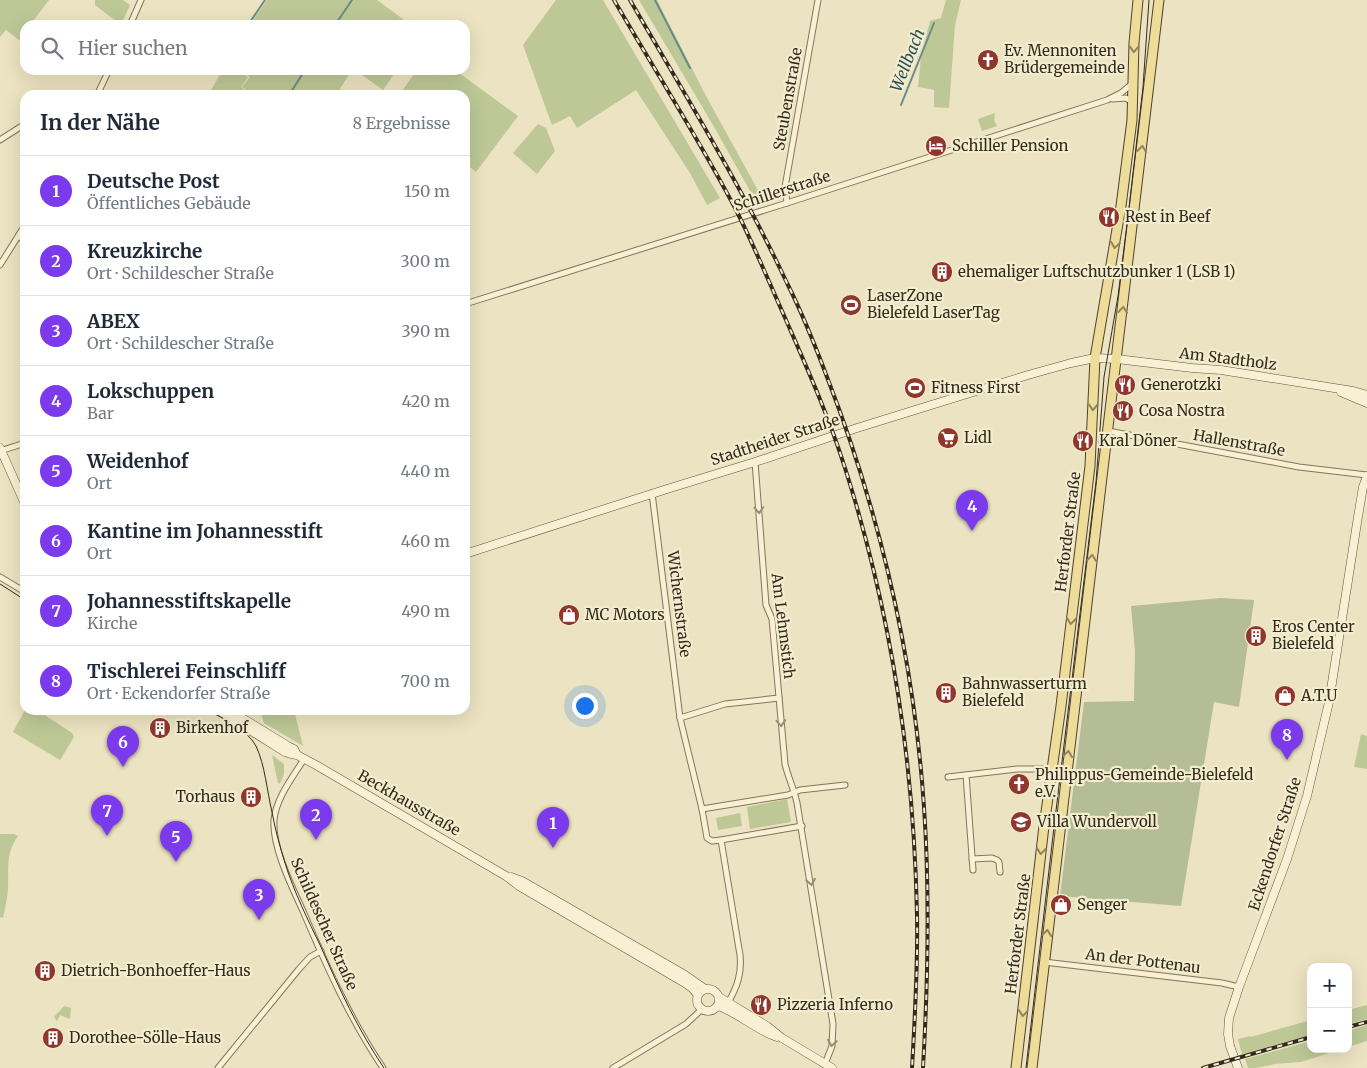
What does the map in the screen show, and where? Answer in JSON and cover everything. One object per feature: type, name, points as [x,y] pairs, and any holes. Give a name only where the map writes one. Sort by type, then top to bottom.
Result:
[{"type":"main road","name":"Herforder Straße","points":[[1016,1068],[1044,826],[1053,768],[1090,466],[1095,358],[1121,206],[1132,120],[1134,43],[1138,0]]},
{"type":"main road","name":"Herforder Straße","points":[[1032,1068],[1051,890],[1159,0]]},
{"type":"main road","name":"Stadtheider Straße","points":[[470,552],[1028,375],[1095,358],[1117,358]]},
{"type":"main road","name":"Am Stadtholz","points":[[1117,358],[1264,376],[1335,389],[1353,390],[1367,395]]},
{"type":"main road","name":"Am Stadtholz","points":[[1335,389],[1367,403]]},
{"type":"main road","points":[[0,450],[20,493]]},
{"type":"main road","name":"Eckendorfer Straße","points":[[1238,1068],[1230,1046],[1228,1026],[1230,1012],[1287,858],[1307,796],[1330,702],[1354,540],[1363,486],[1367,475]]},
{"type":"main road","name":"Beckhausstraße","points":[[226,715],[285,752],[301,757],[506,876],[519,886],[682,981],[698,995]]},
{"type":"main road","name":"Beckhausstraße","points":[[237,715],[288,746],[301,757]]},
{"type":"main road","name":"Beckhausstraße","points":[[506,876],[522,881],[705,989]]},
{"type":"main road","points":[[719,997],[716,1009],[709,1012],[702,1010],[697,1004],[698,995],[701,991],[705,989],[714,990],[719,997],[728,1003],[832,1068]]},
{"type":"main road","points":[[718,1006],[733,1012],[770,1034],[782,1038]]},
{"type":"street","points":[[132,20],[141,0]]},
{"type":"street","name":"Steubenstraße","points":[[787,203],[785,187],[818,0]]},
{"type":"street","points":[[99,90],[107,75]]},
{"type":"street","name":"Schillerstraße","points":[[470,302],[1107,100],[1133,84]]},
{"type":"street","name":"Schillerstraße","points":[[1107,100],[1126,98],[1132,102]]},
{"type":"street","points":[[0,140],[20,127]]},
{"type":"street","points":[[0,265],[19,235]]},
{"type":"street","name":"Hallenstraße","points":[[1108,431],[1299,467],[1367,475]]},
{"type":"street","points":[[0,450],[20,444]]},
{"type":"street","name":"Am Lehmstich","points":[[755,462],[766,604],[772,619],[785,764],[788,778],[795,792],[802,826],[833,1024],[832,1046],[825,1064]]},
{"type":"street","name":"Wichernstraße","points":[[652,493],[680,718],[707,838],[712,841],[721,840]]},
{"type":"street","points":[[0,577],[20,589]]},
{"type":"street","points":[[680,718],[725,704],[778,698]]},
{"type":"street","name":"Schildescher Straße","points":[[301,757],[278,804],[274,822],[278,847],[289,879],[321,952],[353,1018],[382,1068]]},
{"type":"street","points":[[948,777],[1053,768]]},
{"type":"street","points":[[966,775],[973,870]]},
{"type":"street","points":[[702,809],[788,795],[800,790],[845,785]]},
{"type":"street","points":[[728,1003],[737,987],[741,963],[721,840],[802,826]]},
{"type":"street","points":[[972,859],[992,858],[997,860],[1000,872]]},
{"type":"street","points":[[218,1068],[298,969],[310,957],[321,952]]},
{"type":"street","name":"An der Pottenau","points":[[1044,962],[1222,983],[1239,987]]},
{"type":"street","points":[[613,1068],[686,1024],[702,1010]]},
{"type":"green space","points":[[0,0],[49,0],[34,20],[20,20],[19,40],[6,30],[0,37]]},
{"type":"green space","points":[[95,0],[123,0],[130,5],[123,20],[114,20],[95,5]]},
{"type":"green space","points":[[267,0],[377,0],[404,20],[253,20]]},
{"type":"green space","points":[[556,0],[603,0],[720,198],[707,205],[690,173],[636,90],[577,128],[570,116],[552,125],[523,45]]},
{"type":"green space","points":[[639,0],[657,0],[706,96],[765,203],[758,205]]},
{"type":"green space","points":[[946,0],[961,0],[955,25],[949,108],[934,107],[934,90],[918,87],[921,57],[930,21],[941,18]]},
{"type":"green space","points":[[220,75],[245,75],[248,77],[241,87],[244,90],[211,90]]},
{"type":"green space","points":[[247,75],[349,75],[339,90],[246,90],[242,87],[250,77]]},
{"type":"green space","points":[[362,75],[394,75],[383,90]]},
{"type":"green space","points":[[413,75],[462,75],[518,116],[476,172],[470,167],[470,90],[403,90]]},
{"type":"green space","points":[[995,113],[994,120],[997,126],[982,131],[978,119]]},
{"type":"green space","points":[[790,115],[793,115],[787,146],[784,148]]},
{"type":"green space","points":[[538,124],[546,128],[555,151],[537,174],[513,153]]},
{"type":"green space","points":[[1221,598],[1254,600],[1239,707],[1214,702],[1181,906],[1060,896],[1084,702],[1134,701],[1135,651],[1131,606]]},
{"type":"green space","points":[[22,715],[45,715],[72,733],[74,737],[60,760],[13,732]]},
{"type":"green space","points":[[262,715],[295,715],[303,746],[264,723]]},
{"type":"green space","points":[[1361,734],[1367,736],[1367,769],[1354,767]]},
{"type":"green space","points":[[272,755],[284,764],[284,774],[280,784],[278,783]]},
{"type":"green space","points":[[787,799],[791,822],[750,829],[747,807]]},
{"type":"green space","points":[[740,813],[742,826],[718,830],[716,818]]},
{"type":"green space","points":[[0,834],[14,834],[18,836],[9,855],[8,890],[3,918],[0,917]]},
{"type":"green space","points":[[1367,1005],[1367,1019],[1352,1023],[1352,1009]]},
{"type":"green space","points":[[64,1006],[71,1008],[70,1019],[60,1015],[57,1021],[54,1017]]},
{"type":"green space","points":[[1307,1021],[1307,1036],[1242,1054],[1238,1039]]},
{"type":"green space","points":[[1367,1025],[1367,1041],[1352,1046],[1352,1030]]},
{"type":"green space","points":[[1307,1042],[1307,1053],[1329,1053],[1301,1062],[1256,1068],[1248,1068],[1245,1059]]},
{"type":"waterway","points":[[251,20],[265,0]]},
{"type":"waterway","points":[[338,20],[352,0]]},
{"type":"waterway","points":[[655,0],[690,68]]},
{"type":"waterway","name":"Wellbach","points":[[901,105],[934,23]]},
{"type":"waterway","points":[[292,90],[302,75]]},
{"type":"tram line","points":[[1026,1068],[1096,482],[1104,377],[1118,296],[1143,87],[1149,0]]},
{"type":"tram line","points":[[0,584],[20,597]]},
{"type":"tram line","points":[[217,715],[247,734],[256,746],[264,770],[278,838],[293,885],[349,1009],[384,1068]]},
{"type":"railway","points":[[614,0],[705,154],[748,234],[825,411],[839,449],[861,522],[875,577],[897,688],[911,801],[917,934],[912,1068]]},
{"type":"railway","points":[[630,0],[751,211],[798,306],[818,353],[846,429],[878,534],[903,642],[912,697],[924,807],[928,938],[923,1068]]},
{"type":"railway","points":[[1352,1026],[1367,1022]]},
{"type":"railway","points":[[1203,1068],[1307,1038]]},
{"type":"place","name":"Ev. Mennoniten Brüdergemeinde","points":[[988,60]]},
{"type":"place","name":"Schiller Pension","points":[[936,146]]},
{"type":"place","name":"Rest in Beef","points":[[1109,217]]},
{"type":"place","name":"ehemaliger Luftschutzbunker 1 (LSB 1)","points":[[942,272]]},
{"type":"place","name":"LaserZone Bielefeld LaserTag","points":[[851,305]]},
{"type":"place","name":"Generotzki","points":[[1125,385]]},
{"type":"place","name":"Fitness First","points":[[915,388]]},
{"type":"place","name":"Cosa Nostra","points":[[1123,411]]},
{"type":"place","name":"Lidl","points":[[948,438]]},
{"type":"place","name":"Kral Döner","points":[[1083,441]]},
{"type":"place","name":"Lokschuppen","points":[[972,531]]},
{"type":"place","name":"MC Motors","points":[[569,615]]},
{"type":"place","name":"Eros Center Bielefeld","points":[[1256,636]]},
{"type":"place","name":"Bahnwasserturm Bielefeld","points":[[946,693]]},
{"type":"place","name":"A.T.U","points":[[1285,696]]},
{"type":"place","name":"Birkenhof","points":[[160,728]]},
{"type":"place","name":"Tischlerei Feinschliff","points":[[1287,760]]},
{"type":"place","name":"Kantine im Johannesstift","points":[[123,767]]},
{"type":"place","name":"Philippus-Gemeinde-Bielefeld e.V.","points":[[1019,784]]},
{"type":"place","name":"Torhaus","points":[[251,797]]},
{"type":"place","name":"Villa Wundervoll","points":[[1021,822]]},
{"type":"place","name":"Johannesstiftskapelle","points":[[107,836]]},
{"type":"place","name":"Kreuzkirche","points":[[316,840]]},
{"type":"place","name":"Deutsche Post","points":[[553,848]]},
{"type":"place","name":"Weidenhof","points":[[176,862]]},
{"type":"place","name":"Senger","points":[[1061,905]]},
{"type":"place","name":"ABEX","points":[[259,920]]},
{"type":"place","name":"Dietrich-Bonhoeffer-Haus","points":[[45,971]]},
{"type":"place","name":"Pizzeria Inferno","points":[[761,1005]]},
{"type":"place","name":"Dorothee-Sölle-Haus","points":[[53,1038]]}]
